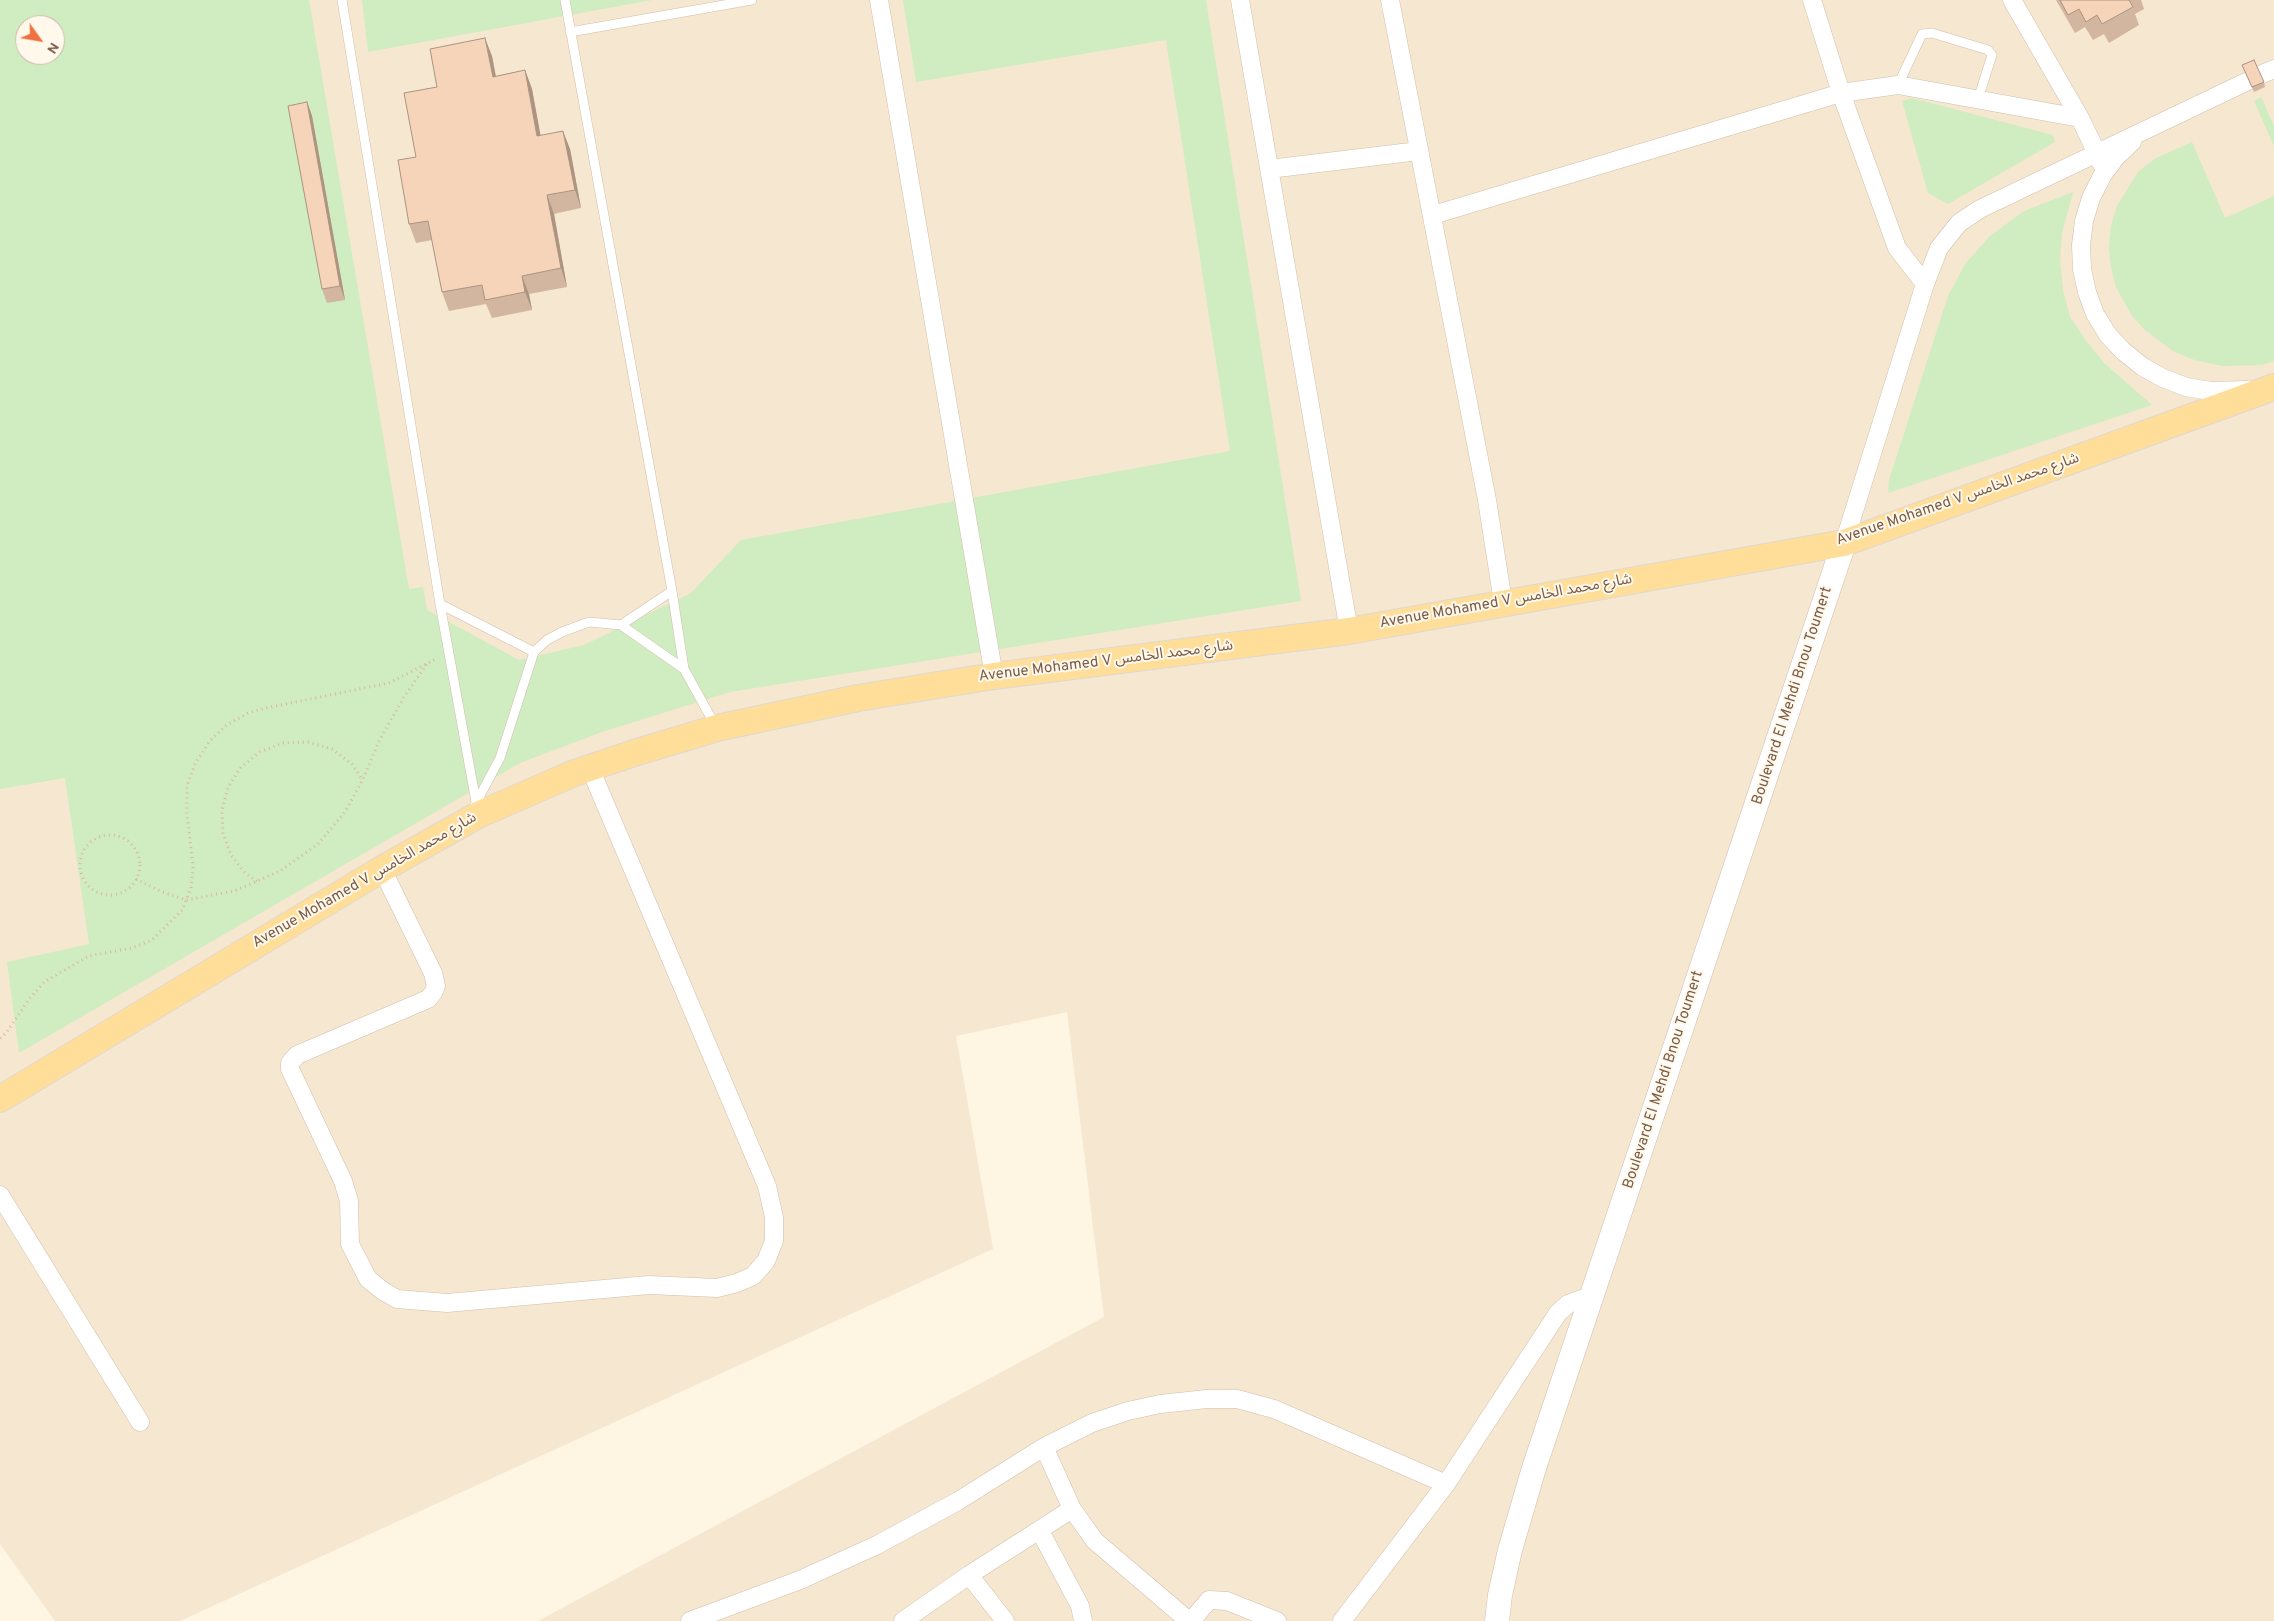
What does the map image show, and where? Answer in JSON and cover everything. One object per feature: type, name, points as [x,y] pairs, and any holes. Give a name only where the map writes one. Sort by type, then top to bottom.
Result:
[{"type":"main road","name":"Avenue Mohamed V شارع محمد الخامس","points":[[0,1098],[477,810],[590,768],[717,728],[858,698],[994,676],[1349,630],[1844,543],[2271,388]]},
{"type":"main road","name":"Boulevard El Mehdi Bnou Toumert","points":[[1497,1621],[1500,1595],[1510,1550],[1531,1478],[1844,543]]},
{"type":"street","points":[[878,0],[994,676]]},
{"type":"street","points":[[1240,0],[1349,630]]},
{"type":"street","points":[[1390,0],[1487,500],[1503,602]]},
{"type":"street","points":[[1812,0],[1841,93],[1897,248],[1925,284]]},
{"type":"street","points":[[2012,0],[2098,153],[2102,163],[2102,176]]},
{"type":"street","points":[[1844,543],[1925,284],[1939,248],[1959,223],[1980,209],[2261,75]]},
{"type":"street","points":[[1433,215],[1841,93],[1898,84],[2080,118]]},
{"type":"street","points":[[2158,124],[2133,141],[2116,157],[2102,176],[2091,198],[2084,221],[2081,245],[2082,269],[2087,292],[2096,314],[2108,335],[2123,351],[2143,367],[2162,378],[2186,387],[2210,391],[2271,388]]},
{"type":"street","points":[[1269,169],[1418,151]]},
{"type":"street","points":[[382,869],[433,973],[436,986],[433,994],[428,998],[297,1055],[290,1063],[290,1068],[343,1181],[349,1200],[350,1244],[368,1279],[397,1299],[447,1303],[648,1285],[717,1288],[737,1283],[753,1276],[766,1261],[774,1242],[774,1216],[767,1186],[590,768]]},
{"type":"street","points":[[0,1195],[140,1422]]},
{"type":"street","points":[[1342,1621],[1446,1484],[1558,1313],[1568,1304],[1593,1295]]},
{"type":"street","points":[[690,1621],[800,1580],[878,1545],[958,1500],[1044,1447],[1092,1423],[1128,1411],[1160,1404],[1207,1399],[1237,1399],[1274,1409],[1446,1484]]},
{"type":"street","points":[[1044,1447],[1072,1509],[1095,1541],[1190,1621],[1209,1600],[1228,1600],[1277,1621]]},
{"type":"street","points":[[903,1621],[968,1575],[1072,1509]]},
{"type":"street","points":[[1040,1530],[1080,1606],[1083,1621]]},
{"type":"street","points":[[968,1575],[1005,1621]]},
{"type":"lane","points":[[342,0],[448,655],[477,810]]},
{"type":"lane","points":[[564,0],[672,591],[684,669],[717,728]]},
{"type":"lane","points":[[570,32],[752,0]]},
{"type":"lane","points":[[1898,84],[1922,34],[1932,32],[1988,50],[1992,55],[1978,98]]},
{"type":"lane","points":[[621,625],[672,591]]},
{"type":"lane","points":[[440,604],[534,652]]},
{"type":"lane","points":[[477,810],[500,758],[534,652],[547,640],[589,622],[621,625],[684,669]]},
{"type":"path","points":[[0,1038],[6,1033],[30,998],[44,982],[89,956],[132,948],[152,940],[182,910],[190,888],[193,867],[187,813],[187,785],[195,764],[209,742],[226,726],[248,714],[389,683],[429,661],[448,655]]},
{"type":"path","points":[[136,879],[160,891],[186,900],[234,891],[280,871],[318,844],[345,812],[379,741],[404,697],[429,661]]},
{"type":"path","points":[[258,881],[245,873],[231,855],[223,833],[222,810],[228,787],[241,767],[260,752],[283,743],[308,742],[332,749],[352,764],[362,779]]},
{"type":"path","points":[[104,836],[123,838],[131,843],[137,851],[139,869],[136,879],[130,887],[122,892],[102,894],[86,882],[80,864],[82,854],[88,846],[104,836]]},
{"type":"shaded area","points":[[0,0],[2274,0],[2274,1621],[538,1621],[1104,1317],[1067,1012],[956,1036],[993,1249],[180,1621],[55,1621],[0,1544]]},
{"type":"green space","points":[[0,0],[309,0],[409,589],[423,587],[427,610],[519,660],[584,645],[691,593],[741,540],[1230,451],[1166,40],[916,82],[903,0],[1206,0],[1301,601],[730,692],[602,732],[520,763],[19,1053],[7,962],[89,944],[65,778],[0,789]]},
{"type":"green space","points":[[362,0],[652,0],[368,52]]},
{"type":"green space","points":[[2261,97],[2274,126],[2274,146],[2254,101]]},
{"type":"green space","points":[[1912,98],[2053,135],[2055,142],[1948,204],[1928,193],[1902,101]]},
{"type":"green space","points":[[2192,142],[2225,218],[2274,196],[2274,361],[2262,365],[2222,366],[2191,359],[2173,351],[2145,330],[2132,316],[2116,287],[2109,247],[2111,225],[2117,206],[2138,172],[2156,158]]},
{"type":"green space","points":[[2073,192],[2062,233],[2060,260],[2063,290],[2070,317],[2104,363],[2152,405],[1888,493],[1889,480],[1948,296],[1965,264],[1990,236],[2024,211]]},
{"type":"building","points":[[2060,0],[2129,0],[2133,7],[2102,24],[2097,15],[2086,22],[2079,9],[2068,15]]},
{"type":"building","points":[[485,38],[493,77],[525,70],[537,136],[563,131],[575,190],[547,195],[561,268],[522,276],[525,292],[485,300],[482,285],[442,292],[428,221],[409,224],[398,160],[416,157],[404,93],[437,87],[430,49]]},
{"type":"building","points":[[2254,60],[2264,82],[2252,87],[2242,65]]},
{"type":"building","points":[[307,102],[340,286],[322,289],[288,106]]}]
